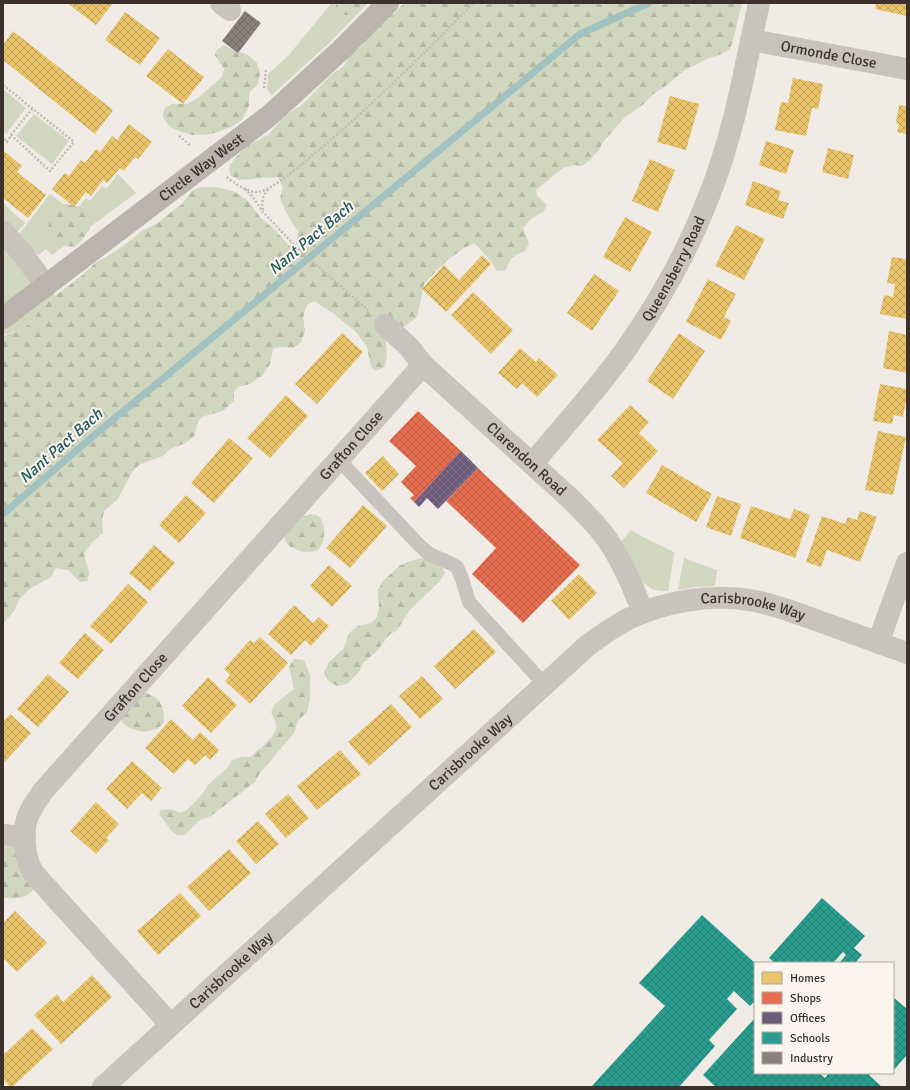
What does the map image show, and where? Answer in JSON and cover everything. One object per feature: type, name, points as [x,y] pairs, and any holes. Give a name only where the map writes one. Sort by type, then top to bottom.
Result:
[{"type":"street","name":"Circle Way West","points":[[3,318],[269,116],[342,49],[388,3]]},
{"type":"street","name":"Queensberry Road","points":[[532,464],[596,389],[623,352],[661,295],[690,240],[718,172],[738,102],[759,3]]},
{"type":"street","name":"Ormonde Close","points":[[751,40],[907,69]]},
{"type":"street","points":[[3,232],[22,253],[46,286]]},
{"type":"street","name":"Clarendon Road","points":[[385,325],[409,347],[423,365],[574,502],[604,536],[624,567],[643,613]]},
{"type":"street","name":"Grafton Close","points":[[171,1025],[33,872],[26,859],[25,837],[27,818],[34,804],[44,790],[423,365]]},
{"type":"street","points":[[878,643],[907,563]]},
{"type":"street","name":"Carisbrooke Way","points":[[103,1087],[587,646],[622,623],[643,613],[669,604],[688,600],[729,598],[754,601],[795,613],[907,653]]},
{"type":"street","points":[[3,835],[25,837]]},
{"type":"lane","points":[[339,460],[429,554],[457,566],[469,602],[544,685]]},
{"type":"path","points":[[226,176],[244,188],[257,192],[268,188],[289,175],[355,119],[405,73],[473,3]]},
{"type":"path","points":[[3,85],[74,142],[50,171],[11,135]]},
{"type":"path","points":[[3,138],[7,142],[32,109]]},
{"type":"path","points":[[179,136],[195,149]]},
{"type":"path","points":[[244,188],[253,197],[263,212],[298,249],[385,325]]},
{"type":"path","points":[[263,212],[263,196],[268,188]]},
{"type":"green space","points":[[331,3],[368,3],[327,45],[272,95],[267,90],[268,74],[288,56]]},
{"type":"green space","points":[[336,3],[362,3],[355,13],[344,15],[336,9]]},
{"type":"green space","points":[[404,3],[742,3],[732,44],[729,50],[685,70],[652,95],[644,104],[625,117],[603,142],[599,150],[590,160],[582,166],[574,165],[563,168],[536,190],[537,196],[547,205],[543,212],[531,219],[523,228],[529,243],[525,251],[510,260],[506,270],[497,271],[484,253],[474,243],[449,259],[424,284],[417,317],[406,326],[382,328],[387,352],[386,361],[385,367],[376,371],[371,367],[367,347],[356,332],[334,314],[314,301],[307,305],[303,317],[305,331],[301,342],[294,348],[281,347],[273,349],[270,364],[263,375],[250,384],[238,387],[234,392],[234,401],[222,411],[200,419],[195,435],[186,443],[170,449],[163,456],[140,464],[132,472],[118,499],[104,511],[102,522],[103,533],[92,542],[84,554],[89,573],[87,581],[80,582],[68,570],[56,568],[51,577],[28,590],[19,600],[15,610],[3,624],[3,336],[23,329],[32,322],[41,307],[85,273],[95,263],[108,256],[142,231],[158,223],[181,205],[193,190],[202,187],[215,187],[233,191],[247,200],[261,218],[276,231],[289,246],[296,244],[298,232],[286,212],[280,198],[283,187],[278,177],[239,180],[230,175],[229,167],[235,158],[247,146],[268,135],[286,115],[302,105],[331,75],[344,66],[351,54],[363,45],[366,33],[381,19],[394,14]]},
{"type":"green space","points":[[224,46],[248,55],[257,63],[260,73],[258,84],[249,93],[249,106],[242,120],[231,127],[212,134],[193,135],[170,127],[163,117],[164,109],[171,104],[187,104],[198,98],[222,77],[224,69],[215,55],[217,49]]},
{"type":"green space","points":[[3,89],[26,108],[6,134],[3,131]]},
{"type":"green space","points":[[34,114],[69,141],[52,164],[16,136]]},
{"type":"green space","points":[[118,174],[136,193],[52,255],[46,249],[39,255],[22,244],[16,238],[50,194],[74,213],[86,198],[90,201],[102,186],[106,189]]},
{"type":"green space","points":[[3,203],[25,223],[14,236],[3,225]]},
{"type":"green space","points":[[66,204],[80,207],[89,217],[90,229],[81,241],[74,247],[60,245],[52,238],[48,230],[50,217],[55,208]]},
{"type":"green space","points":[[3,232],[55,296],[41,307],[32,322],[23,329],[3,335]]},
{"type":"green space","points":[[312,514],[321,519],[324,526],[324,535],[321,546],[315,551],[311,552],[290,547],[285,541],[285,530],[300,517]]},
{"type":"green space","points":[[631,530],[674,552],[668,591],[655,590],[649,587],[634,570],[620,543]]},
{"type":"green space","points":[[422,558],[441,565],[445,573],[439,582],[410,610],[397,630],[389,635],[377,651],[363,663],[359,672],[347,684],[337,686],[328,681],[324,672],[329,662],[344,648],[349,633],[358,626],[371,623],[377,617],[379,608],[378,590],[383,581],[399,566]]},
{"type":"green space","points":[[684,558],[717,570],[715,585],[678,590]]},
{"type":"green space","points":[[294,659],[304,660],[310,675],[310,698],[307,712],[298,721],[294,733],[260,773],[255,782],[211,816],[200,820],[184,835],[177,835],[171,830],[159,814],[161,810],[171,809],[180,813],[187,810],[204,792],[208,785],[229,766],[232,760],[241,757],[250,757],[271,738],[276,729],[276,725],[271,712],[275,704],[294,689],[289,667]]},
{"type":"green space","points":[[139,691],[155,697],[161,704],[164,722],[157,729],[143,732],[128,727],[122,722],[119,712]]},
{"type":"green space","points":[[3,847],[14,847],[28,852],[36,887],[25,896],[5,898],[3,896]]},
{"type":"building: Homes","points":[[67,3],[113,3],[96,25]]},
{"type":"building: Homes","points":[[876,3],[907,3],[907,16],[875,9]]},
{"type":"building: Homes","points":[[125,12],[160,38],[140,65],[105,40]]},
{"type":"building: Homes","points":[[13,31],[113,110],[95,134],[3,60],[3,45]]},
{"type":"building: Homes","points":[[168,49],[204,77],[183,104],[146,76]]},
{"type":"building: Homes","points":[[793,78],[823,84],[818,109],[812,108],[806,136],[775,130],[781,102],[788,103]]},
{"type":"building: Homes","points":[[670,96],[699,104],[686,150],[657,142]]},
{"type":"building: Homes","points":[[899,105],[907,106],[907,134],[897,132],[899,124],[896,123]]},
{"type":"building: Homes","points":[[129,124],[152,142],[138,159],[135,157],[124,171],[120,168],[107,183],[103,180],[91,196],[86,192],[74,207],[52,189],[65,173],[69,176],[81,160],[85,163],[96,149],[100,152],[112,136],[117,140]]},
{"type":"building: Homes","points":[[766,141],[794,150],[786,174],[759,165]]},
{"type":"building: Homes","points":[[828,148],[854,155],[848,179],[822,172]]},
{"type":"building: Homes","points":[[3,150],[22,166],[17,172],[46,195],[28,218],[3,198]]},
{"type":"building: Homes","points":[[650,159],[675,170],[658,212],[632,201]]},
{"type":"building: Homes","points":[[753,181],[781,191],[778,200],[789,203],[783,219],[745,205]]},
{"type":"building: Homes","points":[[625,217],[652,232],[630,272],[603,257]]},
{"type":"building: Homes","points":[[736,225],[765,239],[744,280],[715,266]]},
{"type":"building: Homes","points":[[482,255],[491,264],[446,312],[422,289],[444,265],[459,280]]},
{"type":"building: Homes","points":[[892,257],[907,259],[907,319],[880,314],[884,295],[893,297],[895,284],[887,283]]},
{"type":"building: Homes","points":[[594,274],[619,291],[592,331],[567,313]]},
{"type":"building: Homes","points":[[708,279],[736,294],[724,317],[731,321],[721,340],[686,322]]},
{"type":"building: Homes","points":[[473,292],[513,330],[491,354],[451,315]]},
{"type":"building: Homes","points":[[889,331],[907,335],[907,373],[883,368]]},
{"type":"building: Homes","points":[[342,333],[363,352],[317,404],[295,384]]},
{"type":"building: Homes","points":[[679,333],[705,351],[673,399],[647,381]]},
{"type":"building: Homes","points":[[520,348],[536,362],[539,358],[558,375],[537,397],[522,383],[517,389],[498,373]]},
{"type":"building: Homes","points":[[880,384],[907,389],[903,417],[894,415],[892,424],[873,421]]},
{"type":"building: Homes","points":[[286,395],[308,416],[270,458],[247,438]]},
{"type":"building: Homes","points":[[630,405],[649,422],[639,433],[658,451],[624,488],[611,476],[623,463],[597,440]]},
{"type":"building: Homes","points":[[878,431],[906,437],[893,495],[865,490]]},
{"type":"building: Homes","points":[[229,438],[253,458],[214,503],[191,483]]},
{"type":"building: Homes","points":[[383,456],[399,474],[382,491],[365,473]]},
{"type":"building: Homes","points":[[662,465],[712,494],[696,522],[646,493]]},
{"type":"building: Homes","points":[[186,495],[206,513],[179,543],[159,525]]},
{"type":"building: Homes","points":[[717,496],[741,504],[731,536],[706,527]]},
{"type":"building: Homes","points":[[363,505],[387,526],[350,568],[326,548]]},
{"type":"building: Homes","points":[[751,506],[790,519],[794,509],[810,515],[795,558],[740,538]]},
{"type":"building: Homes","points":[[860,511],[877,517],[860,562],[827,550],[821,567],[806,562],[822,516],[845,524],[848,517],[857,520]]},
{"type":"building: Homes","points":[[154,545],[175,563],[150,591],[129,573]]},
{"type":"building: Homes","points":[[329,565],[352,586],[332,607],[310,586]]},
{"type":"building: Homes","points":[[579,574],[597,593],[569,620],[551,601]]},
{"type":"building: Homes","points":[[128,584],[148,602],[111,644],[90,626]]},
{"type":"building: Homes","points":[[294,605],[313,623],[319,617],[329,626],[311,646],[305,640],[291,655],[268,634]]},
{"type":"building: Homes","points":[[474,629],[496,652],[455,689],[434,666]]},
{"type":"building: Homes","points":[[85,633],[104,650],[78,679],[59,663]]},
{"type":"building: Homes","points":[[260,637],[288,663],[250,704],[225,681],[230,675],[224,669],[250,640],[254,643]]},
{"type":"building: Homes","points":[[48,674],[69,692],[38,727],[17,709]]},
{"type":"building: Homes","points":[[422,676],[443,699],[420,719],[399,696]]},
{"type":"building: Homes","points":[[208,677],[237,705],[211,733],[182,706]]},
{"type":"building: Homes","points":[[391,704],[412,727],[369,766],[348,742]]},
{"type":"building: Homes","points":[[10,714],[31,733],[5,762],[3,760],[3,722]]},
{"type":"building: Homes","points":[[171,719],[193,740],[200,732],[219,750],[210,760],[205,755],[195,765],[188,759],[174,774],[145,748]]},
{"type":"building: Homes","points":[[340,750],[361,774],[317,810],[297,786]]},
{"type":"building: Homes","points":[[132,761],[162,788],[151,801],[142,793],[127,809],[106,789]]},
{"type":"building: Homes","points":[[288,794],[309,818],[286,838],[265,814]]},
{"type":"building: Homes","points":[[96,802],[119,824],[106,838],[109,840],[96,854],[70,831]]},
{"type":"building: Homes","points":[[258,821],[279,844],[256,864],[236,841]]},
{"type":"building: Homes","points":[[229,849],[251,873],[209,911],[187,887]]},
{"type":"building: Homes","points":[[180,893],[201,916],[158,955],[137,931]]},
{"type":"building: Homes","points":[[15,911],[47,943],[17,972],[3,958],[3,923]]},
{"type":"building: Homes","points":[[92,975],[112,997],[61,1044],[34,1015],[57,994],[63,1002]]},
{"type":"building: Homes","points":[[32,1028],[53,1049],[12,1087],[10,1087],[3,1079],[3,1055]]},
{"type":"building: Shops","points":[[418,411],[461,451],[414,502],[410,498],[414,495],[401,482],[416,466],[389,441]]},
{"type":"building: Shops","points":[[478,468],[580,565],[523,623],[472,574],[496,548],[446,501]]},
{"type":"building: Offices","points":[[461,451],[478,468],[438,509],[427,498],[419,507],[414,502]]},
{"type":"building: Schools","points":[[822,898],[865,936],[854,948],[862,955],[856,962],[840,962],[846,955],[843,952],[834,962],[774,962],[769,958]]},
{"type":"building: Schools","points":[[702,915],[754,962],[754,1002],[750,1006],[734,991],[727,999],[737,1009],[709,1040],[715,1046],[679,1087],[591,1087],[665,1006],[639,983]]},
{"type":"building: Schools","points":[[894,998],[907,1009],[907,1055],[894,1070]]},
{"type":"building: Schools","points":[[754,1019],[754,1074],[820,1074],[825,1078],[828,1074],[870,1074],[869,1075],[882,1087],[716,1087],[703,1075]]},
{"type":"building: Industry","points":[[245,11],[261,23],[238,53],[222,41]]},
{"type":"waterway","name":"Nant Pact Bach","points":[[3,514],[92,437],[580,34],[649,3]]}]
